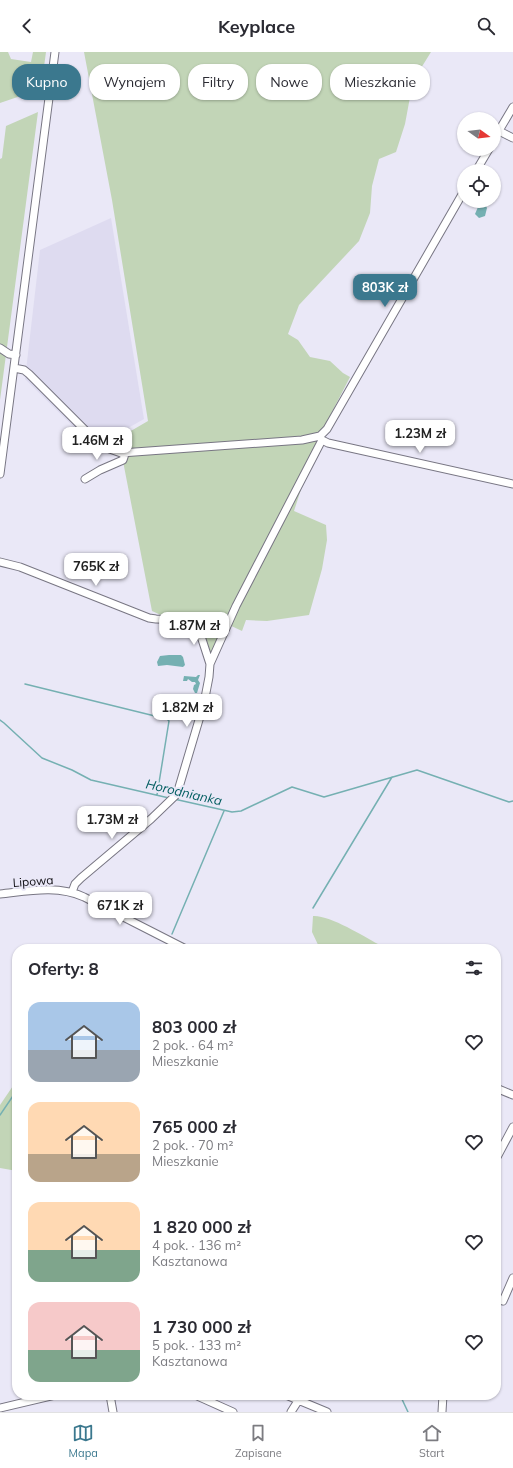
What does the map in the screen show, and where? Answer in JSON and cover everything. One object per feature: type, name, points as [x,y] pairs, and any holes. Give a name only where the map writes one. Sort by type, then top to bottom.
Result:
[{"type":"street","points":[[0,474],[55,52]]},
{"type":"street","points":[[501,128],[513,107]]},
{"type":"street","points":[[501,132],[513,138]]},
{"type":"street","points":[[72,892],[75,884],[81,878],[173,798],[188,759],[204,704],[210,664],[236,606],[321,438],[457,203]]},
{"type":"street","points":[[0,348],[9,354],[16,355]]},
{"type":"street","points":[[14,368],[24,370],[29,374],[97,442],[104,447],[125,454],[321,438],[357,450],[513,484]]},
{"type":"street","points":[[85,479],[100,470],[123,460],[125,454]]},
{"type":"street","points":[[0,562],[20,567],[149,618],[192,620],[199,630],[210,664]]},
{"type":"street","name":"Lipowa","points":[[0,894],[52,889],[72,892],[175,944]]},
{"type":"street","points":[[501,1090],[513,1095]]},
{"type":"street","points":[[501,1150],[513,1127]]},
{"type":"street","points":[[503,1301],[513,1278]]},
{"type":"street","points":[[0,1408],[29,1400]]},
{"type":"street","points":[[111,1400],[112,1412]]},
{"type":"street","points":[[206,1400],[233,1412]]},
{"type":"street","points":[[442,1412],[443,1400]]},
{"type":"street","points":[[291,1412],[298,1401],[327,1412]]},
{"type":"shaded area","points":[[0,52],[8,52],[11,59],[31,62],[33,52],[46,52],[44,64],[12,64],[12,99],[0,103]]},
{"type":"shaded area","points":[[84,52],[431,52],[424,64],[330,64],[330,100],[409,100],[405,124],[396,152],[379,159],[372,186],[370,213],[359,241],[299,305],[288,334],[298,340],[310,357],[330,361],[343,373],[350,377],[316,443],[294,511],[326,525],[327,540],[322,569],[309,615],[267,621],[246,620],[242,631],[225,623],[210,655],[197,616],[163,616],[152,611],[122,456],[117,439],[148,421],[112,200],[93,100],[180,100],[180,64],[89,64],[89,78]]},
{"type":"shaded area","points":[[38,112],[0,400],[0,159],[2,158],[6,126]]},
{"type":"shaded area","points":[[478,208],[487,208],[485,216],[479,218],[475,214]]},
{"type":"shaded area","points":[[111,218],[144,419],[94,447],[25,379],[40,250]]},
{"type":"shaded area","points":[[181,655],[185,665],[183,667],[167,665],[158,666],[157,662],[160,656]]},
{"type":"shaded area","points":[[200,675],[198,680],[200,683],[197,693],[195,693],[193,689],[194,685],[196,684],[195,682],[188,679],[187,681],[183,681],[184,676],[196,677]]},
{"type":"shaded area","points":[[313,916],[320,917],[337,922],[378,944],[318,944],[312,932]]},
{"type":"shaded area","points":[[12,1087],[12,1170],[0,1168],[0,1105]]},
{"type":"waterway","points":[[25,684],[167,719],[169,721],[157,795]]},
{"type":"waterway","name":"Horodnianka","points":[[0,720],[42,758],[72,770],[91,780],[169,798]]},
{"type":"waterway","name":"Horodnianka","points":[[174,799],[232,812],[241,811],[292,787],[324,797],[417,770],[509,802],[513,801]]},
{"type":"waterway","points":[[313,908],[392,777]]},
{"type":"waterway","points":[[172,934],[224,811]]},
{"type":"waterway","points":[[0,1115],[12,1097]]},
{"type":"waterway","points":[[402,1400],[408,1412]]}]
